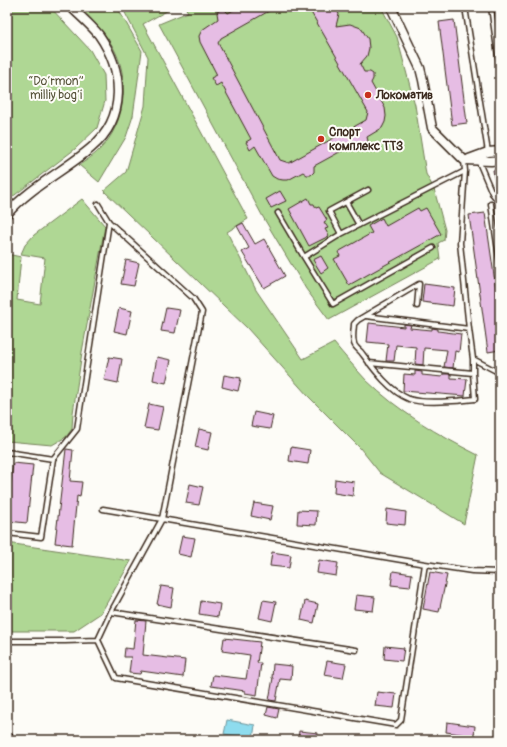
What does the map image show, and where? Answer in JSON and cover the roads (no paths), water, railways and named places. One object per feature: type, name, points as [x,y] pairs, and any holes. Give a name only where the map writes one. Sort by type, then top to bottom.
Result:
[{"type":"street","points":[[7,214],[23,198],[91,149],[106,132],[116,111],[119,94],[115,69],[109,54],[98,35],[71,7]]},
{"type":"street","points":[[391,7],[422,74],[432,128],[464,160],[477,158],[500,160]]},
{"type":"street","points":[[477,158],[488,152],[500,151]]},
{"type":"lane","points":[[465,7],[488,152]]},
{"type":"lane","points":[[491,7],[500,70]]},
{"type":"lane","points":[[477,158],[492,193],[500,203]]},
{"type":"lane","points":[[417,306],[419,284],[358,320],[354,324],[354,343],[387,384],[401,395],[409,399],[418,401],[455,401],[476,399],[460,243],[465,171],[464,160]]},
{"type":"lane","points":[[304,258],[341,234],[465,171]]},
{"type":"lane","points":[[341,234],[329,211],[368,190]]},
{"type":"lane","points":[[492,193],[500,192]]},
{"type":"lane","points":[[346,202],[359,225]]},
{"type":"lane","points":[[98,204],[109,222],[193,298],[202,312],[162,519],[111,612],[98,640]]},
{"type":"lane","points":[[491,204],[500,264]]},
{"type":"lane","points":[[278,213],[333,304],[433,248]]},
{"type":"lane","points":[[7,533],[41,537],[52,459],[77,429],[109,222]]},
{"type":"lane","points":[[366,316],[469,329]]},
{"type":"lane","points":[[473,359],[500,373]]},
{"type":"lane","points":[[369,363],[473,373]]},
{"type":"lane","points":[[7,452],[52,459]]},
{"type":"lane","points":[[103,509],[425,564],[472,571],[500,572]]},
{"type":"lane","points":[[98,640],[116,678],[396,724],[401,720],[425,564]]},
{"type":"lane","points":[[111,612],[356,650]]},
{"type":"lane","points":[[7,641],[98,640]]},
{"type":"lane","points":[[7,734],[15,740]]},
{"type":"water","points":[[227,720],[255,725],[253,739],[224,734]]},
{"type":"place","name":"Локоматив","points":[[368,95]]},
{"type":"place","name":"Спорт комплекс ТТЗ","points":[[321,139]]},
{"type":"park label","name":"“Do‘rmon” milliy bog‘i","points":[[56,88]]}]
